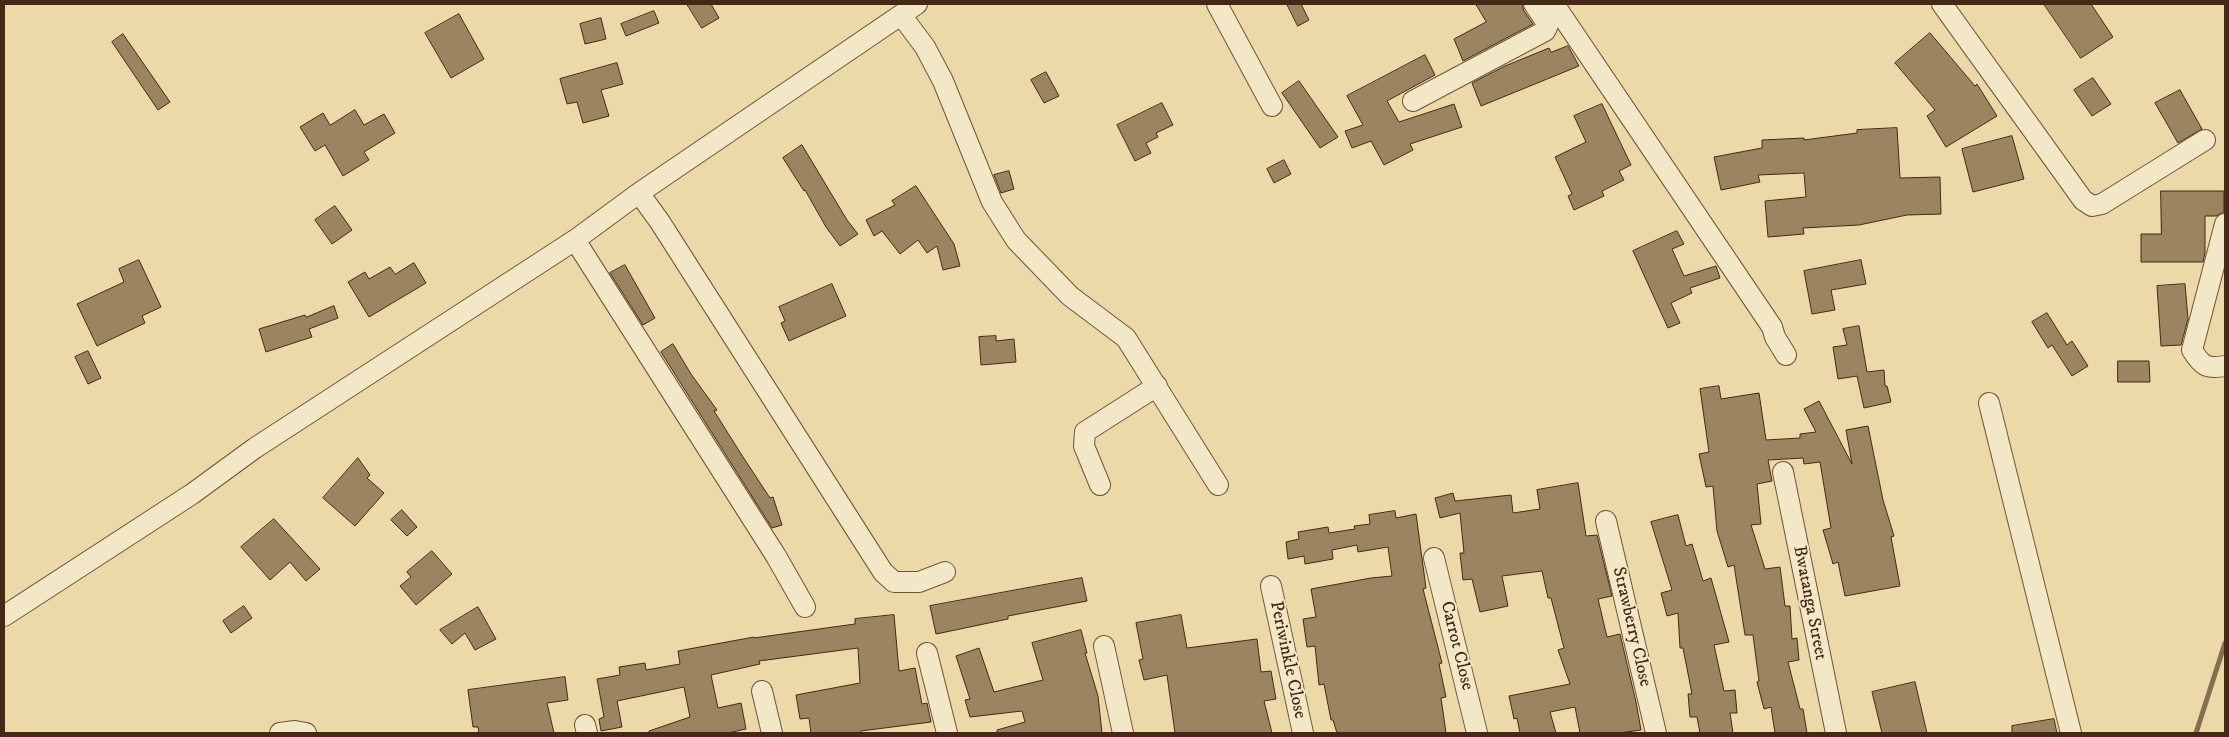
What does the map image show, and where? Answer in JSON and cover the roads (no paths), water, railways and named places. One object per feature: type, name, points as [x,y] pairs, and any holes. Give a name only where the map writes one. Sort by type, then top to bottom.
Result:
[{"type":"street","points":[[1217,4],[1272,106]]},
{"type":"street","points":[[1414,101],[1545,31],[1548,24],[1534,4]]},
{"type":"street","points":[[1554,4],[1772,327],[1775,337],[1786,355]]},
{"type":"street","points":[[1942,4],[2083,200],[2092,206],[2102,204],[2205,140]]},
{"type":"street","points":[[4,616],[192,494],[256,448],[575,240],[639,193],[909,9],[943,81],[992,202],[1016,240],[1070,296],[1126,338],[1218,485]]},
{"type":"street","points":[[639,193],[671,239],[883,572],[894,582],[919,582],[945,572]]},
{"type":"street","points":[[2224,233],[2192,350],[2200,363],[2212,368],[2225,366]]},
{"type":"street","points":[[575,240],[776,556],[805,607]]},
{"type":"street","points":[[1100,485],[1084,446],[1085,432],[1157,386]]},
{"type":"street","points":[[1989,402],[2071,733]]},
{"type":"street","name":"Bwatanga Street","points":[[1783,472],[1836,733]]},
{"type":"street","name":"Strawberry Close","points":[[1606,521],[1656,733]]},
{"type":"street","name":"Carrot Close","points":[[1434,558],[1477,733]]},
{"type":"street","name":"Periwinkle Close","points":[[1271,586],[1304,733]]},
{"type":"street","points":[[1104,646],[1124,733]]},
{"type":"street","points":[[927,653],[947,733]]},
{"type":"street","points":[[762,691],[772,733]]},
{"type":"street","points":[[280,733],[295,731],[306,733]]},
{"type":"waterway","points":[[2196,733],[2225,643]]}]
